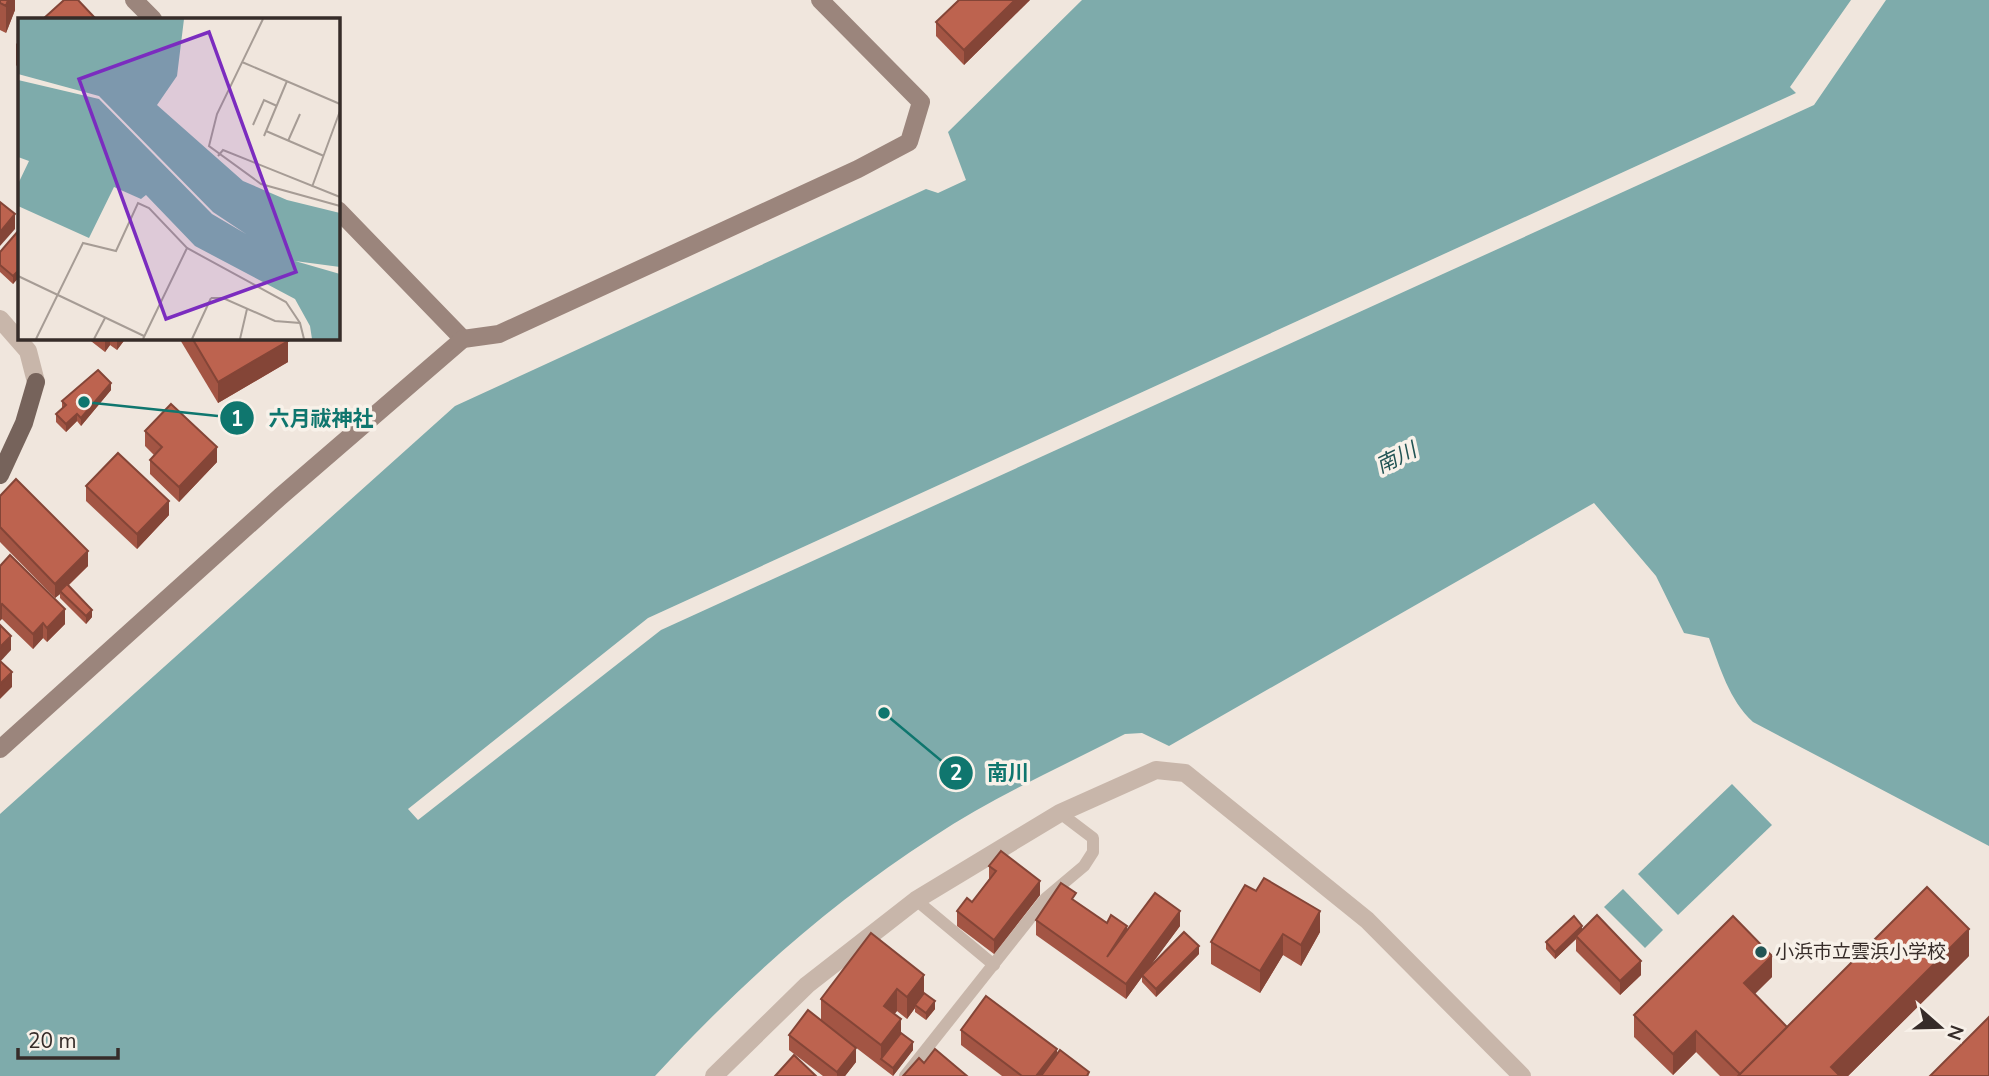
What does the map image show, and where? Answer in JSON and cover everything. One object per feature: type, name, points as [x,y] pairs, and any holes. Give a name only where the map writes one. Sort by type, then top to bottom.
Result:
[{"type":"main road","points":[[0,475],[24,424],[36,382]]},
{"type":"street","points":[[134,0],[152,18]]},
{"type":"street","points":[[0,749],[281,496],[463,339],[499,334],[858,169],[909,142],[921,102],[820,0]]},
{"type":"street","points":[[340,212],[463,339]]},
{"type":"street","points":[[0,319],[18,339]]},
{"type":"street","points":[[19,340],[29,351],[36,382]]},
{"type":"street","points":[[714,1076],[807,985],[916,900],[1060,813],[1156,770],[1185,773],[1367,920],[1522,1076]]},
{"type":"lane","points":[[905,1076],[1046,898],[1084,866],[1093,852],[1093,838],[1060,813]]},
{"type":"lane","points":[[916,900],[994,965]]},
{"type":"water","points":[[1082,0],[1989,0],[1989,846],[1753,722],[1731,693],[1709,638],[1684,633],[1656,576],[1594,503],[1169,746],[1142,733],[1125,734],[956,822],[821,918],[752,978],[655,1076],[0,1076],[0,814],[455,406],[926,189],[938,193],[966,180],[948,132]]},
{"type":"water","points":[[1732,784],[1772,825],[1678,915],[1638,874]]},
{"type":"water","points":[[1623,889],[1663,930],[1645,948],[1604,907]]},
{"type":"pier","points":[[1851,0],[1886,0],[1814,105],[661,630],[418,820],[408,809],[648,618],[1796,93],[1790,87]]},
{"type":"building","points":[[0,0],[8,0],[6,6],[0,3]]},
{"type":"building","points":[[64,0],[78,0],[95,18],[44,18]]},
{"type":"building","points":[[959,0],[1015,0],[964,50],[936,22]]},
{"type":"building","points":[[0,202],[15,214],[0,232]]},
{"type":"building","points":[[18,231],[18,271],[13,276],[0,265],[0,252]]},
{"type":"building","points":[[193,340],[288,341],[218,382]]},
{"type":"building","points":[[98,370],[111,383],[81,418],[77,414],[66,424],[56,414],[66,405],[62,401]]},
{"type":"building","points":[[171,404],[217,447],[179,487],[150,460],[162,447],[145,431]]},
{"type":"building","points":[[118,453],[169,501],[137,534],[86,486]]},
{"type":"building","points":[[16,479],[88,551],[55,584],[0,527],[0,496]]},
{"type":"building","points":[[10,555],[65,609],[47,628],[43,623],[33,634],[2,604],[0,606],[0,566]]},
{"type":"building","points":[[67,584],[92,610],[86,616],[60,591]]},
{"type":"building","points":[[0,625],[11,636],[0,647]]},
{"type":"building","points":[[0,661],[12,672],[0,684]]},
{"type":"building","points":[[1001,851],[1040,881],[994,940],[957,911],[967,898],[972,902],[996,871],[989,866]]},
{"type":"building","points":[[1264,878],[1320,911],[1301,945],[1283,934],[1260,971],[1211,942],[1245,885],[1256,891]]},
{"type":"building","points":[[1061,883],[1076,893],[1072,899],[1107,923],[1111,915],[1127,926],[1107,957],[1155,893],[1180,911],[1126,984],[1036,920]]},
{"type":"building","points":[[1927,887],[1969,929],[1831,1067],[1840,1076],[1738,1076]]},
{"type":"building","points":[[1597,915],[1641,961],[1620,981],[1576,936]]},
{"type":"building","points":[[1574,916],[1582,926],[1555,952],[1546,942]]},
{"type":"building","points":[[1733,916],[1772,956],[1744,983],[1787,1027],[1740,1074],[1696,1031],[1673,1054],[1634,1015]]},
{"type":"building","points":[[1184,932],[1199,946],[1156,989],[1142,975]]},
{"type":"building","points":[[871,933],[924,975],[907,997],[897,989],[884,1006],[901,1019],[881,1045],[821,999]]},
{"type":"building","points":[[924,993],[935,1001],[926,1013],[915,1005]]},
{"type":"building","points":[[986,996],[1057,1049],[1036,1076],[1022,1076],[961,1030]]},
{"type":"building","points":[[808,1010],[856,1048],[837,1072],[789,1035]]},
{"type":"building","points":[[1989,1017],[1989,1076],[1930,1076]]},
{"type":"building","points":[[901,1033],[913,1042],[893,1068],[881,1059]]},
{"type":"building","points":[[935,1049],[967,1076],[903,1076],[919,1058],[924,1063]]},
{"type":"building","points":[[1060,1050],[1089,1072],[1087,1076],[1041,1076]]},
{"type":"building","points":[[794,1055],[816,1076],[775,1076]]},
{"type":"place","name":"六月祓神社","points":[[84,402]]},
{"type":"place","name":"南川","points":[[884,713]]},
{"type":"place","name":"小浜市立雲浜小学校","points":[[1761,952]]}]
